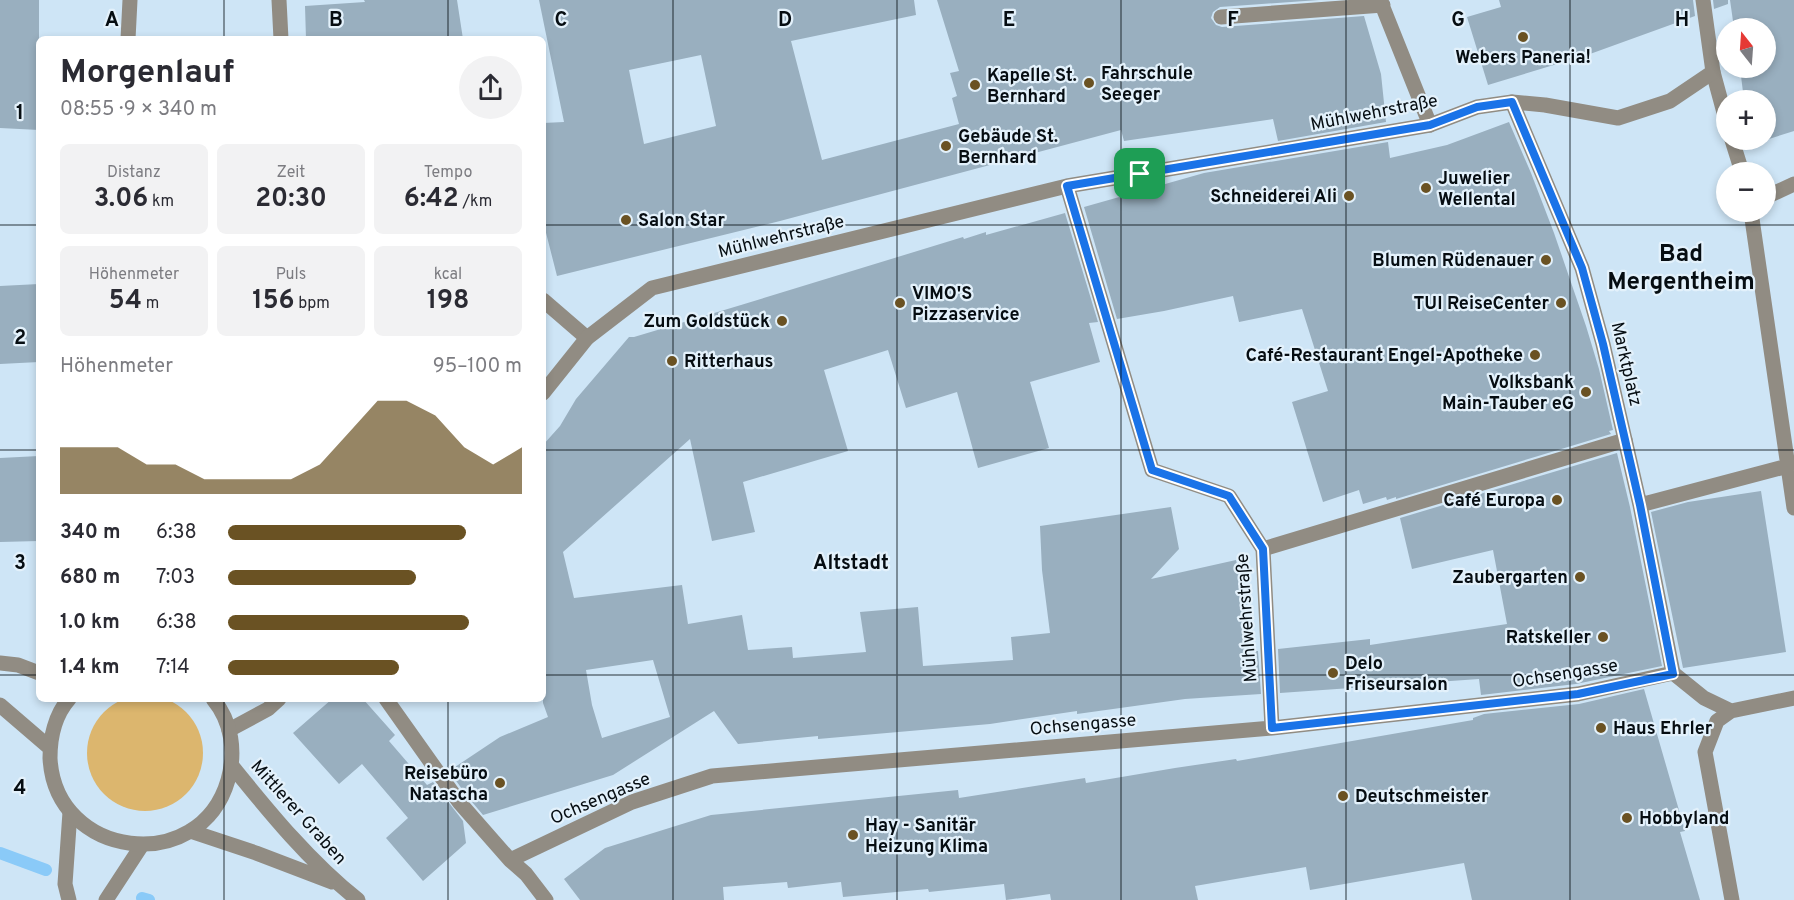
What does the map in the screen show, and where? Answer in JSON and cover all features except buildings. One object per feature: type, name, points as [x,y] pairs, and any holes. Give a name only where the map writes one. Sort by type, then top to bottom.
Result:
[{"type":"street","points":[[128,36],[130,0]]},
{"type":"street","points":[[279,0],[281,36]]},
{"type":"street","points":[[1703,0],[1713,72],[1718,90]]},
{"type":"street","points":[[1221,17],[1382,2],[1430,125]]},
{"type":"street","name":"Mühlwehrstraße","points":[[546,389],[587,338],[652,288],[1067,186],[1430,125],[1477,107],[1512,102],[1545,105],[1618,118],[1670,101],[1713,72]]},
{"type":"street","name":"Marktplatz","points":[[1512,102],[1582,268],[1603,344],[1640,505],[1673,674]]},
{"type":"street","points":[[1776,192],[1794,184]]},
{"type":"street","name":"Mühlwehrstraße","points":[[1067,186],[1152,470],[1229,496],[1263,549],[1272,728]]},
{"type":"street","points":[[1752,222],[1794,508]]},
{"type":"street","points":[[546,303],[587,338]]},
{"type":"street","points":[[1263,549],[1625,440]]},
{"type":"street","points":[[1640,505],[1788,466]]},
{"type":"street","points":[[0,663],[18,665],[36,672]]},
{"type":"street","points":[[1673,674],[1704,698],[1731,711]]},
{"type":"street","name":"Ochsengasse","points":[[510,860],[632,802],[712,776],[1272,728],[1578,694],[1673,674]]},
{"type":"street","points":[[1732,900],[1705,752],[1717,722],[1731,711],[1794,698]]},
{"type":"street","points":[[66,702],[54,725],[50,748],[51,771],[58,792],[70,812],[90,830],[115,842],[142,845],[167,842],[190,831],[210,814],[225,791],[232,766],[232,748],[229,730],[215,702]]},
{"type":"street","points":[[229,730],[268,709],[276,702]]},
{"type":"street","points":[[388,702],[459,802],[510,860],[526,874],[546,900]]},
{"type":"street","points":[[0,705],[50,748]]},
{"type":"street","name":"Mittlerer Graben","points":[[232,766],[274,818],[338,884],[358,900]]},
{"type":"street","points":[[69,900],[65,884],[70,812]]},
{"type":"street","name":"Mittlerer Graben","points":[[190,831],[338,884]]},
{"type":"street","points":[[106,900],[142,845]]},
{"type":"shaded area","points":[[119,702],[171,702],[186,712],[193,721],[202,742],[202,764],[193,785],[177,801],[156,810],[134,810],[113,801],[97,785],[88,764],[88,742],[97,721],[104,712]]},
{"type":"waterway","points":[[0,853],[46,870]]},
{"type":"waterway","points":[[142,898],[149,900]]},
{"type":"place","name":"Webers Paneria!","points":[[1523,37]]},
{"type":"place","name":"Fahrschule Seeger","points":[[1089,83]]},
{"type":"place","name":"Kapelle St. Bernhard","points":[[975,85]]},
{"type":"place","name":"Gebäude St. Bernhard","points":[[946,146]]},
{"type":"place","name":"Juwelier Wellental","points":[[1426,188]]},
{"type":"place","name":"Schneiderei Ali","points":[[1349,196]]},
{"type":"place","name":"Salon Star","points":[[626,220]]},
{"type":"place","name":"Blumen Rüdenauer","points":[[1546,260]]},
{"type":"place","name":"VIMO'S Pizzaservice","points":[[900,303]]},
{"type":"place","name":"TUI ReiseCenter","points":[[1561,303]]},
{"type":"place","name":"Zum Goldstück","points":[[782,321]]},
{"type":"place","name":"Café-Restaurant Engel-Apotheke","points":[[1535,355]]},
{"type":"place","name":"Ritterhaus","points":[[672,361]]},
{"type":"place","name":"Volksbank Main-Tauber eG","points":[[1586,392]]},
{"type":"place","name":"Café Europa","points":[[1557,500]]},
{"type":"place","name":"Zaubergarten","points":[[1580,577]]},
{"type":"place","name":"Ratskeller","points":[[1603,637]]},
{"type":"place","name":"Delo Friseursalon","points":[[1333,673]]},
{"type":"place","name":"Haus Ehrler","points":[[1601,728]]},
{"type":"place","name":"Reisebüro Natascha","points":[[500,783]]},
{"type":"place","name":"Deutschmeister","points":[[1343,796]]},
{"type":"place","name":"Hobbyland","points":[[1627,818]]},
{"type":"place","name":"Hay - Sanitär Heizung Klima","points":[[853,835]]},
{"type":"district","name":"Bad Mergentheim","points":[[1681,267]]},
{"type":"district","name":"Altstadt","points":[[851,562]]},
{"type":"route","points":[[1512,102],[1582,268],[1603,344],[1640,505],[1673,674],[1578,694],[1272,728],[1263,549],[1229,496],[1152,470],[1067,186],[1140,174],[1430,125],[1477,107],[1512,102]]}]
